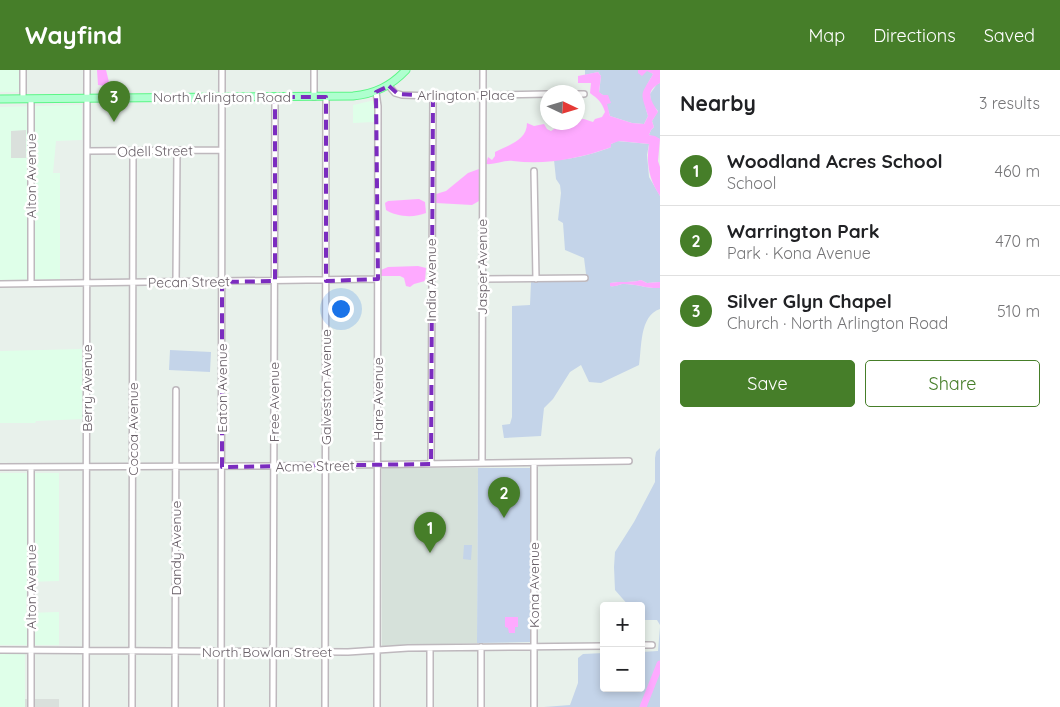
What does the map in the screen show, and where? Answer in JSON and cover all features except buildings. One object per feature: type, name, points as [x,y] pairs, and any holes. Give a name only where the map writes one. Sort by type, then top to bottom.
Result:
[{"type":"main road","name":"North Arlington Road","points":[[0,100],[360,96],[376,92],[388,86],[406,70]]},
{"type":"street","points":[[23,70],[23,99]]},
{"type":"street","name":"Berry Avenue","points":[[86,707],[87,70]]},
{"type":"street","name":"Eaton Avenue","points":[[221,707],[222,70]]},
{"type":"street","points":[[314,70],[314,96]]},
{"type":"street","name":"Jasper Avenue","points":[[482,463],[483,70]]},
{"type":"street","name":"Arlington Place","points":[[388,86],[398,94],[432,96],[540,94]]},
{"type":"street","name":"Hare Avenue","points":[[376,92],[378,100],[377,707]]},
{"type":"street","name":"Galveston Avenue","points":[[325,707],[326,96]]},
{"type":"street","name":"India Avenue","points":[[431,464],[432,96]]},
{"type":"street","name":"Free Avenue","points":[[274,707],[275,97]]},
{"type":"street","name":"Alton Avenue","points":[[31,99],[31,284]]},
{"type":"street","name":"Odell Street","points":[[87,151],[222,150]]},
{"type":"street","name":"Cocoa Avenue","points":[[132,707],[133,151]]},
{"type":"street","points":[[176,282],[177,151]]},
{"type":"street","points":[[534,171],[536,280]]},
{"type":"street","points":[[482,279],[536,280],[585,278]]},
{"type":"street","name":"Pecan Street","points":[[0,284],[378,280]]},
{"type":"street","name":"Dandy Avenue","points":[[175,707],[176,390]]},
{"type":"street","name":"Acme Street","points":[[0,468],[326,466],[630,461]]},
{"type":"street","name":"Kona Avenue","points":[[534,463],[534,707]]},
{"type":"street","name":"Alton Avenue","points":[[31,468],[31,707]]},
{"type":"street","points":[[645,645],[652,645]]},
{"type":"street","name":"North Bowlan Street","points":[[0,650],[325,652],[430,648],[600,646]]},
{"type":"street","points":[[482,647],[482,707]]},
{"type":"street","points":[[430,648],[430,707]]},
{"type":"highlighted area","points":[[389,86],[398,94],[433,96],[431,464],[222,467],[222,282],[275,281],[275,97],[326,97],[326,281],[378,279],[376,92]]},
{"type":"shaded area","points":[[0,70],[21,70],[21,92],[0,92]]},
{"type":"shaded area","points":[[97,70],[106,70],[109,82],[106,86],[98,85]]},
{"type":"shaded area","points":[[585,70],[651,70],[653,75],[647,85],[645,95],[648,116],[644,124],[632,123],[610,116],[603,95],[599,93],[601,76],[598,72],[585,75]]},
{"type":"shaded area","points":[[638,70],[660,70],[660,83],[650,93],[651,100],[658,112],[652,121],[654,127],[649,135],[660,139],[658,161],[660,167],[660,196],[653,184],[649,171],[649,144],[619,141],[611,144],[609,148],[561,160],[549,162],[510,161],[486,164],[488,157],[492,160],[495,152],[516,142],[524,134],[527,123],[534,126],[540,125],[540,130],[585,130],[585,119],[593,122],[595,119],[602,117],[605,112],[603,106],[590,93],[591,83],[578,83],[578,76],[598,72],[601,76],[599,92],[603,95],[608,95],[611,103],[607,104],[610,116],[632,123],[644,124],[648,116],[643,94],[653,74],[647,71],[642,76],[638,73]]},
{"type":"shaded area","points":[[660,83],[660,139],[649,135],[654,127],[652,121],[658,111],[651,103],[650,94],[657,84]]},
{"type":"shaded area","points":[[375,100],[374,122],[353,123],[353,105]]},
{"type":"shaded area","points":[[82,105],[82,140],[56,141],[53,173],[60,173],[60,279],[0,280],[0,107]]},
{"type":"shaded area","points":[[26,130],[26,158],[11,158],[11,131]]},
{"type":"shaded area","points":[[617,141],[649,144],[647,155],[649,177],[660,196],[660,282],[647,283],[641,280],[610,283],[610,286],[627,284],[660,288],[660,309],[648,318],[645,325],[639,365],[601,383],[589,382],[581,365],[570,372],[553,399],[544,408],[541,436],[504,438],[502,425],[510,424],[512,417],[512,306],[530,305],[531,282],[587,282],[584,258],[565,250],[563,223],[558,220],[561,193],[560,185],[556,179],[554,160],[575,158],[595,153],[611,147],[611,144]]},
{"type":"shaded area","points":[[479,169],[479,201],[472,205],[436,203],[436,194],[446,191],[468,173]]},
{"type":"shaded area","points":[[419,199],[425,202],[426,213],[406,216],[386,210],[385,203],[388,201]]},
{"type":"shaded area","points":[[418,266],[426,268],[425,281],[410,287],[406,286],[404,278],[400,276],[381,276],[381,270],[388,267]]},
{"type":"shaded area","points":[[641,280],[647,283],[660,282],[660,288],[627,284],[610,286],[610,283]]},
{"type":"shaded area","points":[[82,349],[83,419],[36,421],[35,423],[0,423],[0,351]]},
{"type":"shaded area","points":[[170,350],[211,352],[210,372],[169,370]]},
{"type":"shaded area","points":[[660,448],[660,625],[657,620],[645,620],[645,602],[626,602],[615,590],[614,567],[615,552],[634,522],[655,482],[656,452]]},
{"type":"shaded area","points":[[382,468],[478,468],[477,643],[382,646]]},
{"type":"shaded area","points":[[478,468],[531,468],[530,642],[477,643]]},
{"type":"shaded area","points":[[0,473],[59,473],[59,581],[27,582],[26,613],[59,612],[59,645],[0,645]]},
{"type":"shaded area","points":[[464,545],[472,545],[471,560],[463,559]]},
{"type":"shaded area","points":[[505,617],[518,617],[518,627],[515,627],[515,633],[509,633],[508,628],[505,627]]},
{"type":"shaded area","points":[[660,627],[660,707],[544,707],[570,705],[578,683],[578,658],[583,654],[600,653],[600,692],[645,692],[645,652],[658,651]]},
{"type":"shaded area","points":[[0,654],[25,654],[25,707],[0,707]]},
{"type":"shaded area","points":[[25,699],[59,699],[59,707],[25,707]]},
{"type":"waterway","points":[[643,707],[660,664]]},
{"type":"place","name":"Silver Glyn Chapel","points":[[114,122]]},
{"type":"place","name":"Warrington Park","points":[[504,518]]},
{"type":"place","name":"Woodland Acres School","points":[[430,553]]}]
